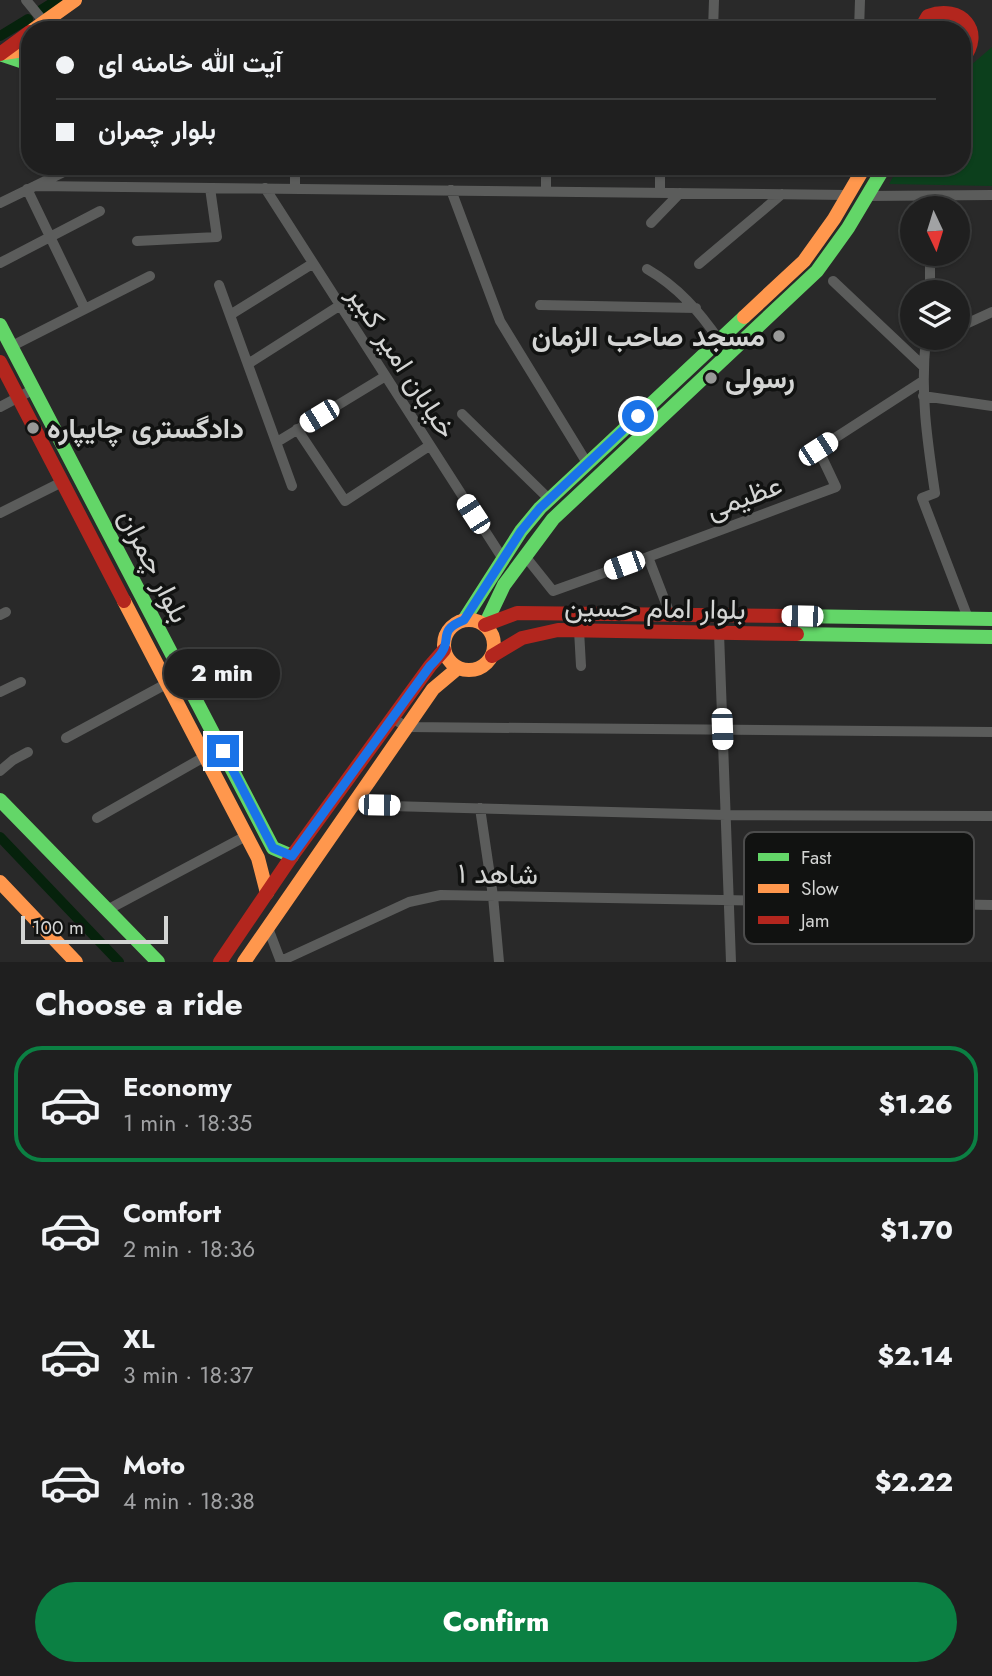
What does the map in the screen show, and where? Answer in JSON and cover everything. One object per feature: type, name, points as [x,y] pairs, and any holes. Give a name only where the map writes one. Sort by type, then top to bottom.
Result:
[{"type":"street","points":[[26,0],[34,21]]},
{"type":"street","points":[[47,21],[75,0]]},
{"type":"street","points":[[713,21],[714,0]]},
{"type":"street","points":[[859,21],[860,0]]},
{"type":"street","points":[[926,21],[940,8],[964,5],[979,22],[981,42],[971,53]]},
{"type":"street","points":[[0,54],[21,40]]},
{"type":"street","points":[[0,54],[21,50]]},
{"type":"street","points":[[0,54],[21,61]]},
{"type":"street","points":[[0,203],[58,175]]},
{"type":"street","points":[[295,175],[295,188]]},
{"type":"street","points":[[546,175],[546,191]]},
{"type":"street","points":[[660,175],[660,193]]},
{"type":"street","points":[[464,620],[478,621],[485,625],[494,639],[492,656],[474,670],[458,668],[447,657],[444,650],[446,635],[450,628],[464,620],[521,531],[549,499],[804,261],[860,175]]},
{"type":"street","points":[[485,625],[489,610],[553,519],[817,271],[880,175]]},
{"type":"street","points":[[31,188],[295,188],[848,195]]},
{"type":"street","points":[[31,188],[50,237],[85,309]]},
{"type":"street","points":[[137,242],[217,236],[210,188]]},
{"type":"street","name":"خیابان امیر کبیر","points":[[265,188],[503,559]]},
{"type":"street","points":[[451,190],[500,321],[587,463]]},
{"type":"street","points":[[650,223],[680,193]]},
{"type":"street","points":[[699,264],[782,194]]},
{"type":"street","points":[[867,196],[992,195]]},
{"type":"street","points":[[0,262],[100,211]]},
{"type":"street","points":[[230,315],[312,264]]},
{"type":"street","points":[[647,269],[666,280],[696,308],[719,340]]},
{"type":"street","points":[[12,346],[150,276]]},
{"type":"street","points":[[834,281],[923,366]]},
{"type":"street","points":[[219,285],[292,486]]},
{"type":"street","points":[[540,305],[696,308]]},
{"type":"street","points":[[248,364],[339,306]]},
{"type":"street","points":[[970,322],[992,312]]},
{"type":"street","name":"بلوار چمران","points":[[0,325],[273,848],[292,856]]},
{"type":"street","points":[[927,350],[923,366],[923,396],[935,493],[922,498],[968,618]]},
{"type":"street","name":"بلوار چمران","points":[[0,362],[258,858],[267,892]]},
{"type":"street","points":[[277,442],[384,377]]},
{"type":"street","name":"عظیمی","points":[[648,556],[836,487],[818,449],[923,381]]},
{"type":"street","points":[[0,407],[34,389]]},
{"type":"street","points":[[923,396],[992,406]]},
{"type":"street","points":[[462,414],[549,499]]},
{"type":"street","points":[[297,429],[345,501],[429,446]]},
{"type":"street","points":[[0,513],[62,482]]},
{"type":"street","points":[[525,556],[553,591],[556,613]]},
{"type":"street","points":[[553,591],[648,556],[670,614]]},
{"type":"street","name":"بلوار امام حسین","points":[[485,625],[517,613],[992,619]]},
{"type":"street","name":"بلوار امام حسین","points":[[492,656],[522,638],[558,630],[992,637]]},
{"type":"street","points":[[579,630],[581,666]]},
{"type":"street","points":[[719,633],[731,962]]},
{"type":"street","points":[[220,962],[292,856],[444,650]]},
{"type":"street","points":[[244,962],[433,689],[458,668]]},
{"type":"street","points":[[0,692],[21,682]]},
{"type":"street","points":[[66,738],[166,684]]},
{"type":"street","points":[[392,718],[407,727],[992,732]]},
{"type":"street","points":[[0,771],[28,752]]},
{"type":"street","points":[[97,818],[204,757]]},
{"type":"street","points":[[0,800],[158,962]]},
{"type":"street","points":[[353,805],[725,816],[992,816]]},
{"type":"street","points":[[480,808],[493,896],[499,962]]},
{"type":"street","points":[[107,909],[246,836]]},
{"type":"street","points":[[0,882],[76,962]]},
{"type":"street","name":"شاهد ۱","points":[[281,961],[409,902],[441,895],[744,902]]},
{"type":"street","name":"شاهد ۱","points":[[974,905],[992,905]]},
{"type":"street","points":[[268,928],[281,961]]},
{"type":"green space","points":[[992,47],[992,186],[889,184],[894,175],[971,175],[971,65]]},
{"type":"waterway","points":[[41,10],[57,0]]},
{"type":"waterway","points":[[0,36],[21,23]]},
{"type":"waterway","points":[[0,837],[119,962]]},
{"type":"traffic: fast","points":[[0,54],[21,61]]},
{"type":"traffic: fast","points":[[485,625],[504,585],[553,519],[817,271],[848,228],[880,175]]},
{"type":"traffic: fast","points":[[464,620],[521,531],[540,508],[744,317]]},
{"type":"traffic: fast","points":[[0,325],[273,848],[292,856]]},
{"type":"traffic: fast","points":[[794,616],[992,619]]},
{"type":"traffic: fast","points":[[797,634],[992,637]]},
{"type":"traffic: fast","points":[[0,800],[158,962]]},
{"type":"traffic: slow","points":[[46,21],[75,0]]},
{"type":"traffic: slow","points":[[4,53],[21,50]]},
{"type":"traffic: slow","points":[[744,317],[804,261],[834,219],[860,175]]},
{"type":"traffic: slow","points":[[124,601],[258,858],[267,893]]},
{"type":"traffic: slow","points":[[469,620],[487,627],[494,645],[487,663],[469,670],[451,663],[444,645],[451,627],[469,620]]},
{"type":"traffic: slow","points":[[244,962],[433,689],[458,668]]},
{"type":"traffic: slow","points":[[0,882],[76,962]]},
{"type":"traffic: jam","points":[[925,21],[928,16],[940,13],[951,14],[964,21]]},
{"type":"traffic: jam","points":[[0,54],[21,39]]},
{"type":"traffic: jam","points":[[0,362],[124,601]]},
{"type":"traffic: jam","points":[[485,625],[517,613],[794,616]]},
{"type":"traffic: jam","points":[[492,656],[522,638],[558,630],[797,634]]},
{"type":"traffic: jam","points":[[220,962],[292,856],[444,650]]},
{"type":"place","name":"مسجد صاحب الزمان","points":[[779,336]]},
{"type":"place","name":"رسولی","points":[[711,378]]},
{"type":"place","name":"دادگستری چایپاره","points":[[33,428]]},
{"type":"route","points":[[223,751],[273,848],[292,856],[444,650],[444,642],[450,628],[464,620],[521,531],[561,487],[638,416]]}]
